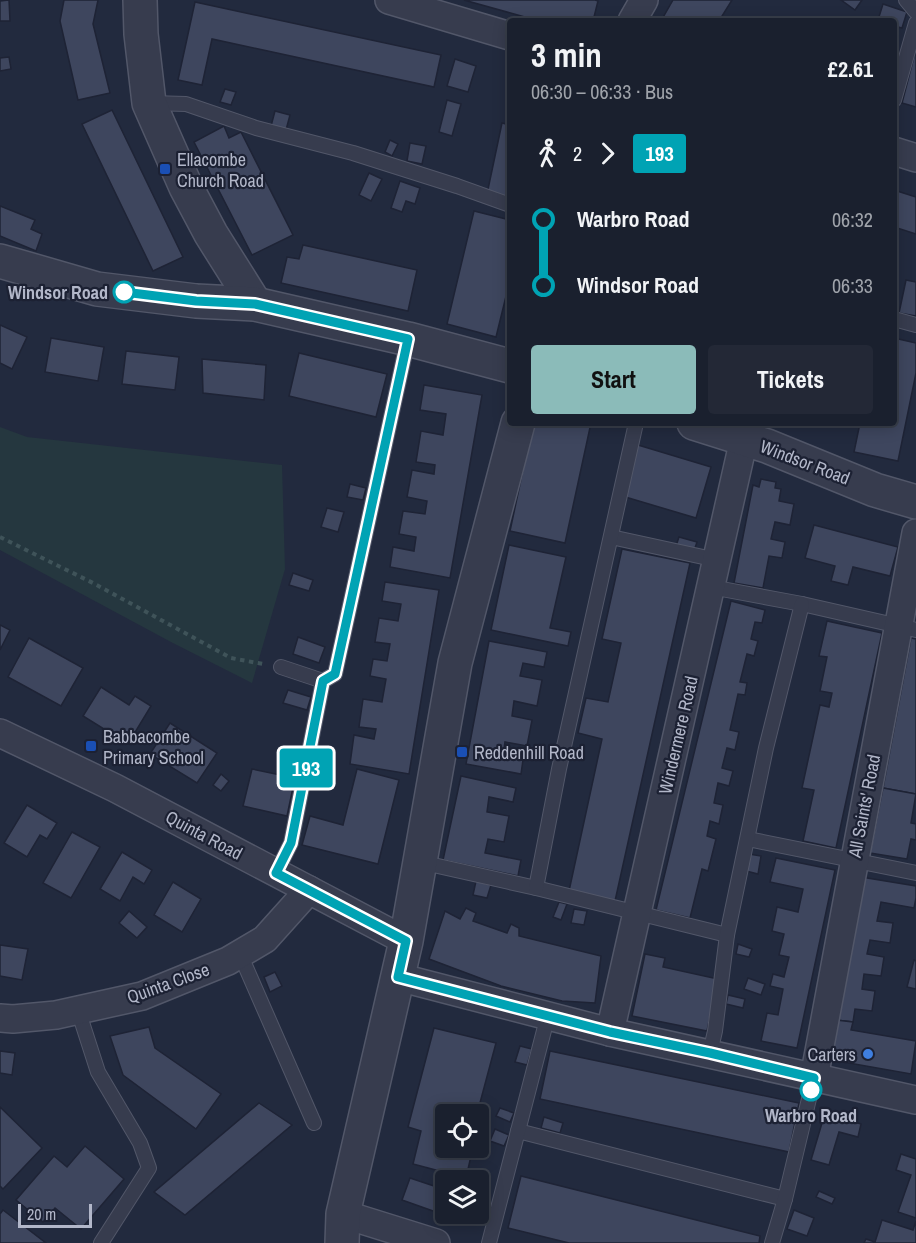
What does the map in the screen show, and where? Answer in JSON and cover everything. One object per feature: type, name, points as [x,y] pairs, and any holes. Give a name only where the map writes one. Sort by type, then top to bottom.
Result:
[{"type":"street","points":[[140,0],[141,34],[149,103],[191,196],[211,234],[255,304]]},
{"type":"street","points":[[389,0],[507,35]]},
{"type":"street","points":[[634,18],[644,0]]},
{"type":"street","points":[[897,152],[916,158]]},
{"type":"street","points":[[0,261],[97,289],[196,301],[255,304],[408,339],[507,365]]},
{"type":"street","points":[[436,1243],[342,1229],[406,941],[455,663],[517,426]]},
{"type":"street","name":"Windsor Road","points":[[703,426],[744,439],[875,490],[916,502]]},
{"type":"street","name":"Windermere Road","points":[[610,1032],[744,439]]},
{"type":"street","name":"All Saints' Road","points":[[814,1078],[853,861],[907,628],[916,533]]},
{"type":"street","name":"Quinta Road","points":[[0,733],[115,788],[406,941]]},
{"type":"street","name":"Quinta Close","points":[[0,1018],[56,1016],[142,996],[228,961],[265,939],[309,890]]},
{"type":"street","points":[[398,977],[610,1032],[916,1100]]},
{"type":"lane","points":[[906,0],[916,12]]},
{"type":"lane","points":[[897,90],[916,23]]},
{"type":"lane","points":[[149,103],[186,104],[256,128],[353,153],[507,204]]},
{"type":"lane","points":[[897,320],[916,325]]},
{"type":"lane","points":[[276,873],[291,843],[323,681],[335,674],[408,339]]},
{"type":"lane","points":[[536,888],[559,769],[635,426]]},
{"type":"lane","points":[[611,537],[717,560]]},
{"type":"lane","points":[[711,587],[802,604],[907,628]]},
{"type":"lane","points":[[710,1053],[727,935],[766,748],[802,604]]},
{"type":"lane","points":[[281,667],[323,681]]},
{"type":"lane","points":[[748,839],[916,873]]},
{"type":"lane","points":[[420,862],[727,935]]},
{"type":"lane","points":[[240,954],[314,1123]]},
{"type":"lane","points":[[78,1011],[98,1071],[140,1143],[149,1168],[101,1243]]},
{"type":"lane","points":[[489,1243],[548,1015]]},
{"type":"lane","points":[[771,1243],[785,1199],[814,1078]]},
{"type":"lane","points":[[518,1131],[785,1199]]},
{"type":"path","points":[[0,537],[93,583],[231,658],[281,667]]},
{"type":"shaded area","points":[[0,427],[27,437],[282,465],[285,569],[252,683],[0,550]]},
{"type":"building","points":[[9,0],[10,21],[0,21],[0,1]]},
{"type":"building","points":[[64,0],[98,0],[93,24],[110,93],[78,100],[60,21]]},
{"type":"building","points":[[464,0],[598,1],[594,18],[528,18]]},
{"type":"building","points":[[673,0],[732,0],[721,18],[663,18]]},
{"type":"building","points":[[841,0],[862,0],[855,10]]},
{"type":"building","points":[[195,2],[441,55],[434,87],[212,39],[202,85],[178,80]]},
{"type":"building","points":[[883,4],[907,12],[902,28],[897,27],[897,18],[879,18]]},
{"type":"building","points":[[916,49],[916,107],[902,103]]},
{"type":"building","points":[[9,57],[11,69],[0,71],[0,58]]},
{"type":"building","points":[[455,59],[476,66],[468,92],[447,86]]},
{"type":"building","points":[[225,89],[236,92],[231,105],[220,102]]},
{"type":"building","points":[[447,100],[461,104],[452,136],[439,132]]},
{"type":"building","points":[[112,110],[183,257],[153,271],[82,124]]},
{"type":"building","points":[[275,111],[290,115],[286,130],[271,126]]},
{"type":"building","points":[[502,123],[507,124],[507,198],[487,194]]},
{"type":"building","points":[[224,126],[229,138],[241,132],[293,235],[252,255],[194,142]]},
{"type":"building","points":[[390,140],[398,144],[392,156],[385,152]]},
{"type":"building","points":[[410,143],[426,146],[422,164],[407,161]]},
{"type":"building","points":[[369,173],[382,179],[371,201],[359,195]]},
{"type":"building","points":[[400,181],[420,188],[415,204],[406,201],[402,212],[391,208]]},
{"type":"building","points":[[897,191],[916,197],[916,234],[897,228]]},
{"type":"building","points":[[0,206],[35,220],[31,229],[42,234],[36,251],[0,236]]},
{"type":"building","points":[[474,211],[507,219],[507,292],[496,337],[447,324]]},
{"type":"building","points":[[303,245],[417,270],[408,311],[281,283],[287,257],[299,259]]},
{"type":"building","points":[[906,280],[916,282],[916,316],[899,313]]},
{"type":"building","points":[[0,325],[27,337],[12,369],[0,363]]},
{"type":"building","points":[[51,338],[104,347],[98,381],[45,372]]},
{"type":"building","points":[[897,339],[916,343],[916,373],[898,461],[854,452],[859,426],[897,426]]},
{"type":"building","points":[[126,351],[179,357],[175,390],[122,384]]},
{"type":"building","points":[[299,353],[387,374],[376,417],[289,396]]},
{"type":"building","points":[[202,359],[266,365],[264,400],[203,393]]},
{"type":"building","points":[[424,385],[482,395],[450,578],[390,567],[393,547],[414,551],[416,537],[399,534],[403,511],[425,514],[427,501],[407,497],[412,470],[434,474],[435,465],[416,462],[421,431],[443,435],[446,414],[420,410]]},
{"type":"building","points":[[532,426],[590,426],[565,543],[510,531]]},
{"type":"building","points":[[638,445],[711,467],[696,518],[622,496]]},
{"type":"building","points":[[761,479],[776,482],[775,488],[781,489],[779,501],[794,504],[790,525],[775,522],[771,539],[785,542],[782,558],[769,556],[763,588],[734,583],[753,485],[759,487]]},
{"type":"building","points":[[350,484],[366,488],[363,500],[347,497]]},
{"type":"building","points":[[327,508],[344,512],[338,532],[321,527]]},
{"type":"building","points":[[814,525],[898,547],[890,576],[853,567],[848,585],[831,581],[835,566],[805,558]]},
{"type":"building","points":[[679,537],[697,542],[694,551],[676,546]]},
{"type":"building","points":[[509,545],[566,557],[550,628],[571,632],[568,646],[491,630]]},
{"type":"building","points":[[622,549],[690,563],[615,901],[569,891],[602,739],[578,733],[586,698],[608,702],[621,643],[602,639]]},
{"type":"building","points":[[293,573],[313,580],[309,591],[289,585]]},
{"type":"building","points":[[385,582],[439,590],[409,774],[350,764],[354,735],[374,739],[376,729],[359,727],[363,699],[382,702],[386,679],[370,676],[373,659],[387,661],[390,644],[375,642],[379,618],[398,621],[401,604],[382,601]]},
{"type":"building","points":[[731,601],[765,610],[762,623],[755,622],[751,639],[758,641],[754,656],[747,654],[740,682],[747,683],[745,695],[738,694],[730,730],[739,732],[735,750],[727,748],[722,768],[733,771],[729,786],[718,783],[714,803],[723,805],[719,824],[710,821],[707,836],[716,839],[708,871],[702,869],[690,918],[656,910]]},
{"type":"building","points":[[827,621],[882,633],[836,848],[803,841],[814,790],[802,788],[820,705],[829,707],[832,693],[820,691],[827,657],[819,656]]},
{"type":"building","points":[[0,625],[10,630],[0,650]]},
{"type":"building","points":[[298,637],[325,647],[319,663],[293,654]]},
{"type":"building","points":[[29,638],[83,668],[61,706],[8,677]]},
{"type":"building","points":[[911,638],[916,639],[916,794],[883,788]]},
{"type":"building","points":[[489,641],[547,652],[544,667],[523,663],[520,676],[542,680],[537,706],[514,701],[512,716],[532,720],[527,746],[505,742],[503,756],[523,760],[521,774],[466,764]]},
{"type":"building","points":[[101,687],[129,705],[135,696],[151,706],[128,744],[83,716]]},
{"type":"building","points":[[288,690],[311,697],[307,710],[283,703]]},
{"type":"building","points":[[170,723],[217,753],[197,783],[150,754]]},
{"type":"building","points":[[252,769],[295,778],[287,816],[243,806]]},
{"type":"building","points":[[357,769],[399,780],[378,864],[302,845],[310,816],[343,825]]},
{"type":"building","points":[[221,774],[229,781],[221,791],[213,785]]},
{"type":"building","points":[[461,776],[516,788],[513,802],[489,797],[487,812],[509,816],[504,842],[488,839],[485,853],[521,860],[518,876],[443,860]]},
{"type":"building","points":[[883,788],[916,794],[911,823],[916,824],[916,840],[911,839],[907,859],[870,853]]},
{"type":"building","points":[[27,805],[57,823],[47,839],[40,835],[27,857],[4,843]]},
{"type":"building","points":[[72,832],[100,847],[71,898],[43,883]]},
{"type":"building","points":[[122,852],[152,870],[144,884],[133,877],[120,901],[100,889]]},
{"type":"building","points":[[749,854],[761,856],[758,874],[746,871]]},
{"type":"building","points":[[776,858],[835,870],[797,1048],[761,1041],[767,1013],[778,1015],[783,989],[770,986],[773,974],[784,977],[789,957],[779,955],[784,934],[772,931],[777,907],[798,912],[803,889],[770,882]]},
{"type":"building","points":[[861,877],[916,886],[916,898],[914,908],[881,902],[877,921],[893,923],[890,943],[870,940],[867,954],[884,957],[881,976],[864,974],[862,989],[875,991],[872,1011],[855,1009],[853,1022],[836,1020]]},
{"type":"building","points":[[476,881],[491,885],[487,898],[473,895]]},
{"type":"building","points":[[173,882],[201,899],[182,932],[154,915]]},
{"type":"building","points":[[559,902],[567,904],[561,920],[553,917]]},
{"type":"building","points":[[466,908],[476,913],[473,921],[507,933],[511,924],[519,928],[519,936],[601,956],[595,1003],[562,1001],[501,986],[429,959],[445,911],[460,919]]},
{"type":"building","points":[[574,909],[587,911],[584,925],[571,923]]},
{"type":"building","points":[[129,911],[147,927],[137,938],[119,923]]},
{"type":"building","points":[[738,944],[752,949],[749,957],[736,954]]},
{"type":"building","points":[[0,945],[28,949],[22,980],[0,976]]},
{"type":"building","points":[[645,954],[665,958],[663,967],[718,979],[707,1031],[632,1016]]},
{"type":"building","points":[[914,960],[916,961],[916,989],[907,987]]},
{"type":"building","points":[[275,972],[282,986],[270,992],[264,977]]},
{"type":"building","points":[[748,978],[765,984],[761,995],[744,989]]},
{"type":"building","points":[[728,995],[745,999],[743,1008],[726,1004]]},
{"type":"building","points":[[836,1020],[853,1022],[851,1030],[916,1041],[911,1074],[826,1059]]},
{"type":"building","points":[[149,1027],[155,1048],[221,1094],[196,1129],[123,1075],[110,1036]]},
{"type":"building","points":[[434,1028],[496,1043],[480,1104],[435,1104],[435,1158],[471,1158],[468,1170],[436,1170],[413,1164],[421,1131],[408,1127]]},
{"type":"building","points":[[520,1046],[532,1049],[527,1065],[515,1062]]},
{"type":"building","points":[[0,1051],[15,1053],[12,1075],[0,1073]]},
{"type":"building","points":[[550,1051],[799,1103],[789,1152],[540,1099]]},
{"type":"building","points":[[259,1103],[292,1125],[185,1215],[154,1192]]},
{"type":"building","points":[[0,1107],[42,1148],[3,1189],[0,1186]]},
{"type":"building","points":[[500,1108],[514,1113],[510,1122],[496,1116]]},
{"type":"building","points":[[825,1113],[861,1124],[858,1137],[839,1132],[829,1165],[811,1160]]},
{"type":"building","points":[[544,1117],[563,1123],[560,1133],[541,1128]]},
{"type":"building","points":[[495,1129],[509,1135],[504,1146],[490,1141]]},
{"type":"building","points":[[85,1146],[124,1179],[81,1229],[55,1208],[43,1222],[16,1200],[54,1156],[67,1167]]},
{"type":"building","points":[[901,1154],[916,1159],[916,1218],[898,1212],[911,1175],[896,1170]]},
{"type":"building","points":[[521,1176],[760,1236],[759,1243],[569,1243],[508,1228]]},
{"type":"building","points":[[410,1178],[435,1186],[435,1212],[402,1200]]},
{"type":"building","points":[[819,1191],[835,1198],[832,1204],[816,1197]]},
{"type":"building","points":[[3,1210],[46,1243],[0,1243],[0,1214]]},
{"type":"building","points":[[794,1210],[814,1218],[807,1236],[787,1229]]},
{"type":"building","points":[[882,1220],[913,1230],[916,1221],[916,1243],[864,1243],[866,1239],[875,1242]]},
{"type":"bus line","name":"193","points":[[124,292],[196,301],[255,304],[408,339],[335,674],[323,681],[291,843],[276,873],[406,941],[398,977],[610,1032],[814,1078],[811,1090]]},
{"type":"place","name":"Ellacombe Church Road","points":[[165,169]]},
{"type":"place","name":"Windsor Road","points":[[124,292]]},
{"type":"place","name":"Babbacombe Primary School","points":[[91,746]]},
{"type":"place","name":"Reddenhill Road","points":[[462,752]]},
{"type":"place","name":"Carters","points":[[868,1054]]},
{"type":"place","name":"Warbro Road","points":[[811,1090]]}]
